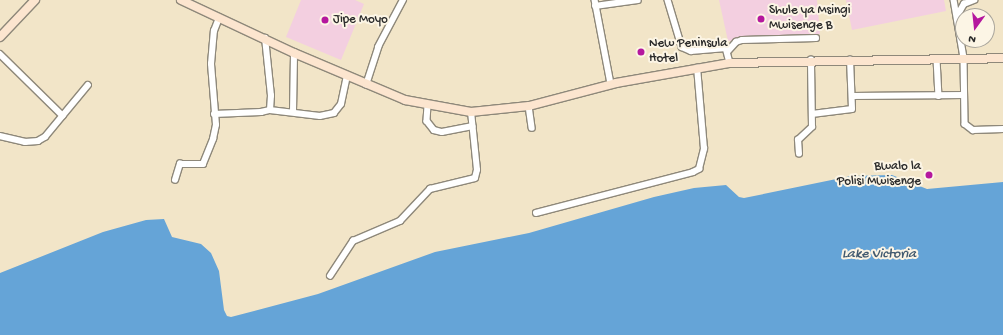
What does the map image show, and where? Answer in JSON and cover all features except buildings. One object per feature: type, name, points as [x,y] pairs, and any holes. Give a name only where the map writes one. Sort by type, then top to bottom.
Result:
[{"type":"street","points":[[0,37],[36,0]]},
{"type":"street","points":[[181,0],[366,85],[428,106],[471,112],[529,106],[611,84],[730,63],[811,60],[1003,58]]},
{"type":"street","points":[[366,85],[378,48],[403,0]]},
{"type":"street","points":[[611,84],[595,3],[638,0]]},
{"type":"street","points":[[668,0],[684,49],[722,47],[728,51],[730,63]]},
{"type":"street","points":[[962,8],[964,4],[974,0]]},
{"type":"street","points":[[175,180],[180,164],[203,164],[214,139],[211,64],[214,31],[219,18]]},
{"type":"street","points":[[265,38],[272,96],[270,110]]},
{"type":"street","points":[[728,51],[736,42],[742,40],[816,38]]},
{"type":"street","points":[[962,48],[964,58],[966,127],[973,130],[1003,129]]},
{"type":"street","points":[[293,112],[294,53]]},
{"type":"street","points":[[0,54],[63,116]]},
{"type":"street","points":[[937,59],[939,96]]},
{"type":"street","points":[[799,154],[798,140],[811,130],[811,60]]},
{"type":"street","points":[[812,114],[849,111],[853,105],[850,60]]},
{"type":"street","points":[[536,213],[693,172],[699,168],[704,149],[697,68]]},
{"type":"street","points":[[214,114],[261,112],[270,110],[320,116],[334,113],[341,104],[346,76]]},
{"type":"street","points":[[0,136],[25,142],[38,141],[45,136],[63,116],[88,84]]},
{"type":"street","points":[[852,96],[964,95]]},
{"type":"street","points":[[428,106],[427,121],[434,130],[442,132],[472,126]]},
{"type":"street","points":[[529,106],[532,128]]},
{"type":"street","points":[[330,276],[353,241],[400,221],[430,189],[475,178],[477,170],[471,112]]},
{"type":"shaded area","name":"Jipe Moyo","points":[[301,0],[355,0],[364,4],[341,60],[286,37]]},
{"type":"shaded area","points":[[719,0],[817,0],[820,34],[728,41]]},
{"type":"shaded area","points":[[846,0],[944,0],[946,11],[852,30]]},
{"type":"water","name":"Lake Victoria","points":[[892,175],[927,189],[1003,182],[1003,335],[0,335],[0,273],[103,232],[146,220],[164,219],[172,237],[201,244],[211,253],[219,271],[224,310],[227,316],[231,317],[318,294],[435,252],[529,233],[654,197],[694,188],[726,185],[739,197],[744,198],[851,176]]},
{"type":"place","name":"Shule ya Msingi Mwisenge B","points":[[761,19]]},
{"type":"place","name":"Jipe Moyo","points":[[325,20]]},
{"type":"place","name":"New Peninsula Hotel","points":[[641,52]]},
{"type":"place","name":"Bwalo la Polisi Mwisenge","points":[[929,175]]}]
